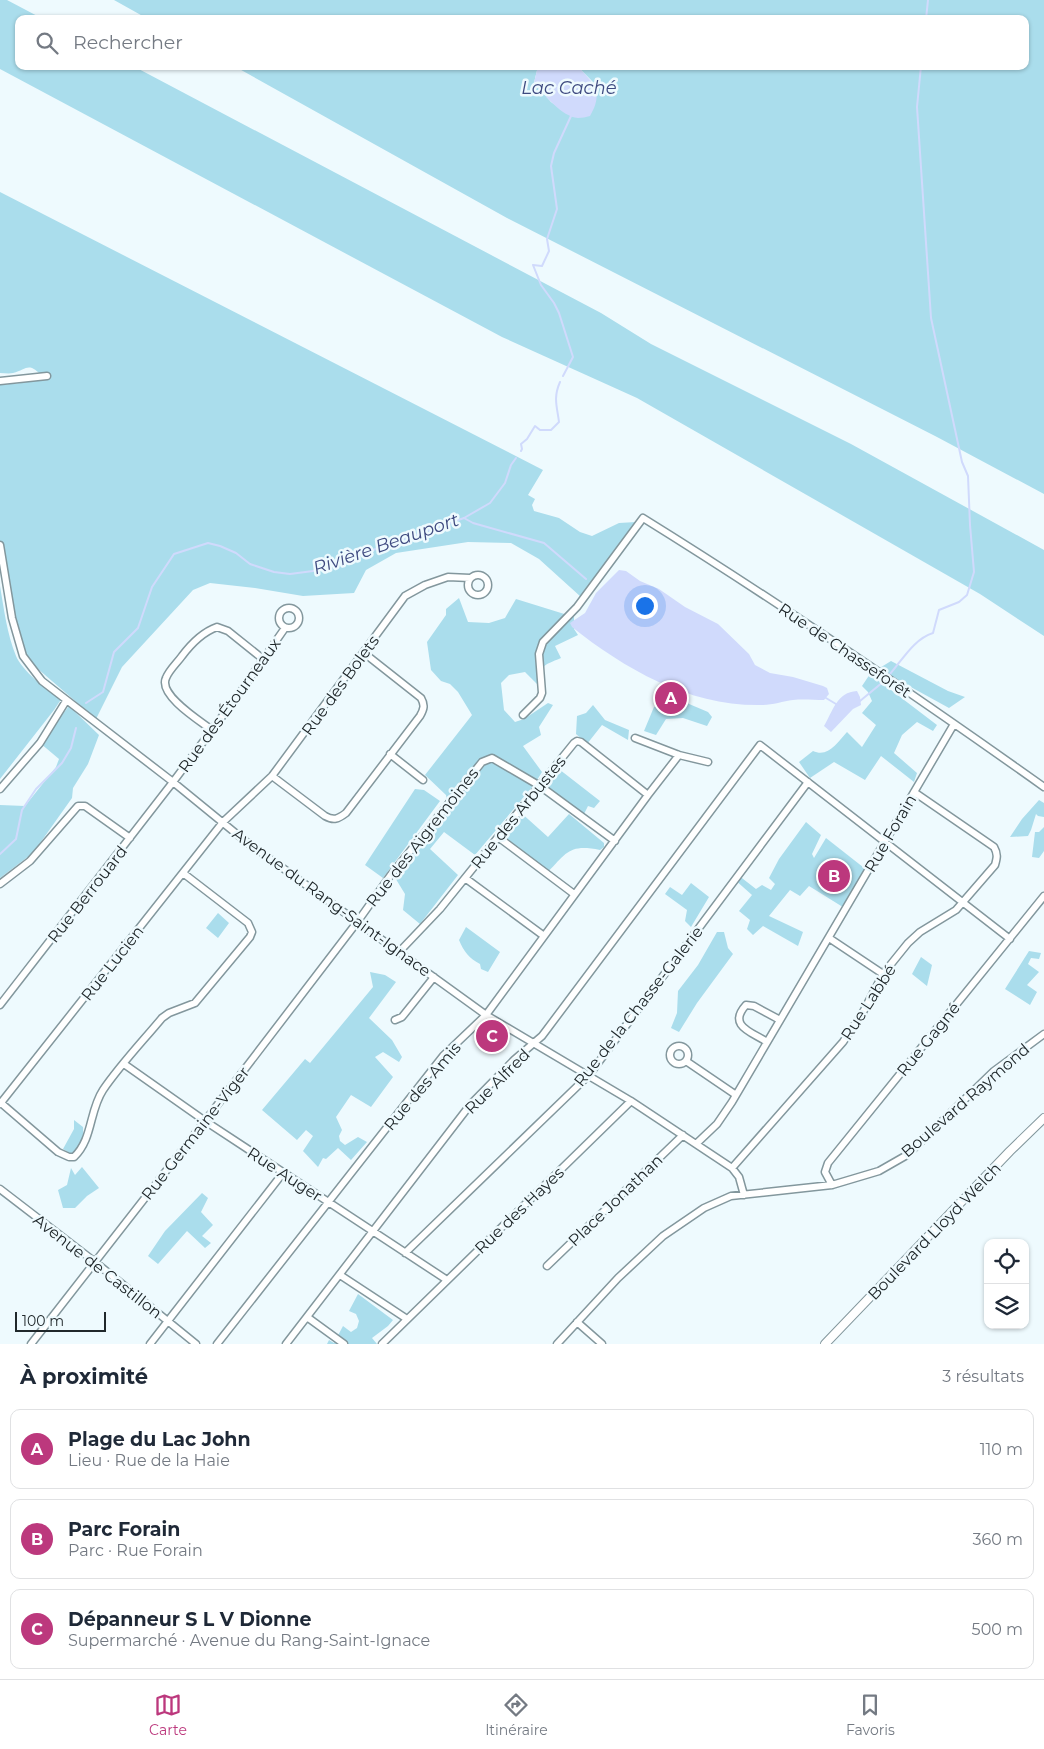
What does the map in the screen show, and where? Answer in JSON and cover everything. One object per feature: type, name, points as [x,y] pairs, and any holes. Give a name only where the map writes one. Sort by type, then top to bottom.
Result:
[{"type":"main road","name":"Boulevard Lloyd Welch","points":[[825,1344],[1044,1118]]},
{"type":"street","points":[[0,381],[47,376]]},
{"type":"street","name":"Rue de Chasseforêt","points":[[523,714],[540,698],[542,693],[539,654],[543,642],[578,607],[643,518],[711,560],[1044,787]]},
{"type":"street","name":"Avenue du Rang-Saint-Ignace","points":[[0,545],[12,618],[23,656],[42,681],[173,782],[244,840],[486,1015],[631,1101],[732,1168]]},
{"type":"street","name":"Rue des Bolets","points":[[223,822],[272,776],[405,596],[425,585],[448,577],[470,578]]},
{"type":"street","points":[[212,730],[171,698],[166,688],[166,678],[186,651],[207,630],[217,627],[228,631],[263,659]]},
{"type":"street","name":"Rue des Étourneaux","points":[[173,782],[285,628]]},
{"type":"street","points":[[272,776],[325,816],[336,820],[346,812],[420,716],[424,704],[416,692],[364,653]]},
{"type":"street","points":[[0,789],[40,743],[66,701]]},
{"type":"street","name":"Rue Forain","points":[[696,1144],[717,1124],[736,1095],[954,724]]},
{"type":"street","points":[[635,738],[679,756],[708,762]]},
{"type":"street","name":"Rue des Arbustes","points":[[400,951],[440,909],[577,741],[581,742],[648,795]]},
{"type":"street","name":"Rue Alfred","points":[[286,1344],[470,1105],[514,1060],[542,1036],[760,745],[808,782]]},
{"type":"street","points":[[390,754],[423,780]]},
{"type":"street","name":"Rue des Amis","points":[[217,1344],[443,1056],[486,1015],[574,894],[679,756]]},
{"type":"street","name":"Rue des Aigremoines","points":[[358,921],[390,876],[482,762],[492,758],[540,786],[615,841]]},
{"type":"street","name":"Rue Berrouard","points":[[0,1005],[173,782]]},
{"type":"street","points":[[808,782],[1010,939]]},
{"type":"street","name":"Rue de la Chasse-Galerie","points":[[405,1253],[589,1075],[808,782]]},
{"type":"street","name":"Rue Labbé","points":[[732,1168],[843,1042],[863,1012],[883,974],[914,938],[964,903],[994,865],[997,852],[994,847],[914,792]]},
{"type":"street","points":[[0,884],[30,861],[78,806],[85,806],[130,838]]},
{"type":"street","name":"Rue Lucien","points":[[0,1104],[223,822]]},
{"type":"street","points":[[498,838],[574,894]]},
{"type":"street","points":[[0,1104],[58,1152],[74,1157],[85,1141],[100,1095],[124,1064],[162,1018],[169,1013],[196,1003],[202,997],[250,937],[251,927],[243,919],[183,873]]},
{"type":"street","points":[[465,878],[544,936]]},
{"type":"street","name":"Rue Gagné","points":[[832,1186],[825,1172],[828,1163],[1044,896]]},
{"type":"street","name":"Rue Germaine-Viger","points":[[31,1344],[358,921]]},
{"type":"street","points":[[829,938],[883,974]]},
{"type":"street","points":[[395,1020],[402,1017],[434,977]]},
{"type":"street","points":[[767,1042],[740,1024],[739,1012],[746,1005],[754,1006],[780,1020]]},
{"type":"street","name":"Boulevard Raymond","points":[[557,1344],[618,1278],[663,1236],[704,1208],[731,1196],[832,1186],[879,1171],[907,1155],[994,1070],[1044,1034]]},
{"type":"street","points":[[686,1061],[736,1095]]},
{"type":"street","name":"Rue Auger","points":[[124,1064],[205,1121],[447,1280]]},
{"type":"street","name":"Rue des Hayes","points":[[382,1344],[631,1101]]},
{"type":"street","name":"Place Jonathan","points":[[548,1266],[683,1135]]},
{"type":"street","points":[[732,1168],[739,1177],[744,1195]]},
{"type":"street","points":[[150,1344],[283,1173]]},
{"type":"street","name":"Avenue de Castillon","points":[[0,1188],[196,1344]]},
{"type":"street","points":[[340,1275],[407,1319]]},
{"type":"street","points":[[307,1318],[344,1344]]},
{"type":"street","points":[[577,1322],[602,1344]]},
{"type":"shaded area","points":[[0,0],[7,0],[35,15],[15,15],[15,70],[141,70],[601,313],[651,344],[851,444],[1044,550],[1044,636],[980,594],[637,398],[502,337],[0,69]]},
{"type":"shaded area","points":[[114,0],[1044,0],[1044,494],[937,437],[507,218],[241,70],[537,70],[534,83],[551,102],[571,116],[594,83],[581,70],[1029,70],[1029,15],[141,15]]},
{"type":"shaded area","points":[[0,192],[543,470],[528,495],[535,499],[532,505],[534,511],[559,518],[580,532],[592,536],[619,523],[636,522],[581,597],[539,559],[511,543],[468,542],[396,553],[366,570],[354,593],[303,596],[210,583],[193,590],[122,667],[96,719],[23,656],[2,556],[0,540],[0,385],[27,382],[40,374],[33,368],[11,373],[0,373]]},
{"type":"shaded area","points":[[0,586],[8,630],[16,656],[29,674],[62,698],[0,779]]},
{"type":"shaded area","points":[[459,598],[468,622],[489,623],[505,618],[516,599],[574,617],[574,629],[578,635],[555,646],[561,658],[542,669],[538,685],[525,672],[509,675],[501,683],[504,710],[515,722],[524,719],[548,703],[553,705],[539,727],[541,735],[523,746],[542,772],[534,785],[475,855],[444,832],[430,849],[458,875],[420,924],[403,910],[405,894],[394,876],[448,804],[446,795],[425,775],[472,715],[458,692],[450,684],[441,681],[431,670],[427,642],[446,615],[446,609]]},
{"type":"shaded area","points":[[891,661],[948,691],[965,697],[949,708],[878,669]]},
{"type":"shaded area","points":[[870,674],[937,725],[933,731],[917,722],[902,735],[894,753],[917,773],[914,782],[881,756],[865,780],[834,762],[810,778],[799,762],[813,751],[823,753],[828,751],[847,732],[862,747],[876,725],[862,713],[872,701],[868,692],[862,686]]},
{"type":"shaded area","points":[[682,701],[708,712],[712,717],[707,726],[683,718],[666,719],[656,735],[644,731],[654,707]]},
{"type":"shaded area","points":[[593,705],[605,720],[629,730],[628,740],[602,725],[587,744],[576,734],[577,716],[586,713]]},
{"type":"shaded area","points":[[69,706],[99,735],[88,764],[73,788],[72,798],[33,853],[0,878],[0,805],[25,806],[56,767],[59,759],[40,743]]},
{"type":"shaded area","points":[[555,766],[600,801],[594,808],[588,806],[582,818],[541,787]]},
{"type":"shaded area","points":[[415,789],[424,790],[440,801],[383,878],[365,865]]},
{"type":"shaded area","points":[[1039,800],[1044,803],[1044,817],[1036,814],[1028,836],[1010,837],[1022,819]]},
{"type":"shaded area","points":[[519,811],[548,837],[569,814],[604,843],[604,847],[600,850],[582,848],[570,851],[548,872],[497,839]]},
{"type":"shaded area","points":[[806,822],[821,835],[812,854],[814,858],[826,838],[868,871],[846,909],[809,886],[800,896],[790,890],[769,916],[803,932],[798,946],[763,926],[753,935],[747,929],[750,920],[739,911],[752,895],[734,879],[738,875],[756,889],[762,885],[771,890],[775,884],[769,878],[779,859]]},
{"type":"shaded area","points":[[1044,827],[1044,851],[1039,858],[1032,857],[1035,832],[1039,832]]},
{"type":"shaded area","points":[[691,883],[709,897],[691,927],[685,921],[687,910],[665,894],[670,887],[682,895]]},
{"type":"shaded area","points":[[218,913],[229,923],[218,938],[206,928]]},
{"type":"shaded area","points":[[466,927],[500,952],[488,972],[481,969],[480,964],[470,957],[459,940]]},
{"type":"shaded area","points":[[717,932],[724,932],[728,948],[733,954],[697,1003],[679,1032],[671,1028],[677,1013],[678,991],[698,965]]},
{"type":"shaded area","points":[[1029,951],[1041,953],[1039,959],[1031,958],[1028,964],[1039,972],[1027,985],[1037,992],[1030,1005],[1005,989]]},
{"type":"shaded area","points":[[921,957],[932,965],[927,986],[912,974]]},
{"type":"shaded area","points":[[370,972],[385,975],[396,982],[369,1018],[392,1040],[402,1057],[399,1062],[383,1052],[375,1057],[393,1077],[371,1107],[351,1095],[336,1117],[342,1130],[339,1136],[340,1141],[345,1145],[358,1137],[367,1142],[351,1160],[338,1148],[326,1159],[323,1158],[318,1167],[303,1151],[313,1136],[306,1130],[297,1140],[262,1110],[305,1059],[310,1063],[373,987]]},
{"type":"shaded area","points":[[74,1120],[83,1127],[83,1135],[73,1155],[63,1149],[74,1129]]},
{"type":"shaded area","points":[[82,1167],[99,1188],[87,1196],[75,1208],[63,1208],[58,1190],[67,1185],[71,1168],[75,1175]]},
{"type":"shaded area","points":[[202,1193],[208,1198],[201,1212],[213,1225],[202,1236],[211,1243],[205,1248],[187,1231],[158,1264],[148,1256],[165,1231]]},
{"type":"shaded area","points":[[358,1294],[393,1320],[372,1338],[377,1344],[327,1344],[329,1340],[334,1343],[343,1326],[351,1332],[357,1328],[359,1321],[356,1314],[349,1311]]},
{"type":"water","name":"Lac Caché","points":[[537,70],[581,70],[592,83],[597,94],[590,116],[580,118],[566,114],[534,83]]},
{"type":"water","points":[[619,570],[626,571],[640,581],[659,589],[685,607],[718,624],[749,654],[755,665],[770,673],[793,677],[823,686],[827,688],[829,694],[824,700],[793,700],[763,705],[736,704],[710,700],[685,693],[661,683],[614,658],[572,627],[570,623],[585,613],[596,593]]},
{"type":"water","points":[[857,691],[861,705],[853,709],[831,732],[824,726],[836,703],[850,692]]},
{"type":"waterway","points":[[926,15],[928,0]]},
{"type":"waterway","points":[[890,674],[914,645],[933,633],[939,610],[959,602],[967,595],[974,572],[968,476],[962,462],[931,318],[917,107],[921,70]]},
{"type":"waterway","name":"Rivière Beauport","points":[[563,376],[573,357],[559,313],[541,285],[533,265],[542,266],[549,251],[547,239],[557,209],[551,166],[554,153],[571,116]]},
{"type":"waterway","name":"Rivière Beauport","points":[[521,451],[521,444],[527,439],[535,426],[540,430],[551,430],[559,422],[556,397],[560,382]]},
{"type":"waterway","name":"Rivière Beauport","points":[[86,703],[103,692],[114,652],[138,628],[152,587],[174,554],[208,543],[236,553],[250,564],[274,572],[290,574],[313,571],[464,518],[490,503],[505,483],[511,465],[516,458]]},
{"type":"waterway","points":[[464,518],[473,523],[544,543],[586,579]]},
{"type":"waterway","points":[[860,701],[883,682]]},
{"type":"waterway","points":[[826,698],[836,704]]},
{"type":"waterway","name":"Rivière Beauport","points":[[0,854],[16,839],[22,810],[36,789],[62,763],[71,748],[76,728]]},
{"type":"place","name":"Plage du Lac John","points":[[671,698]]},
{"type":"place","name":"Parc Forain","points":[[834,876]]},
{"type":"place","name":"Dépanneur S L V Dionne","points":[[492,1036]]}]
